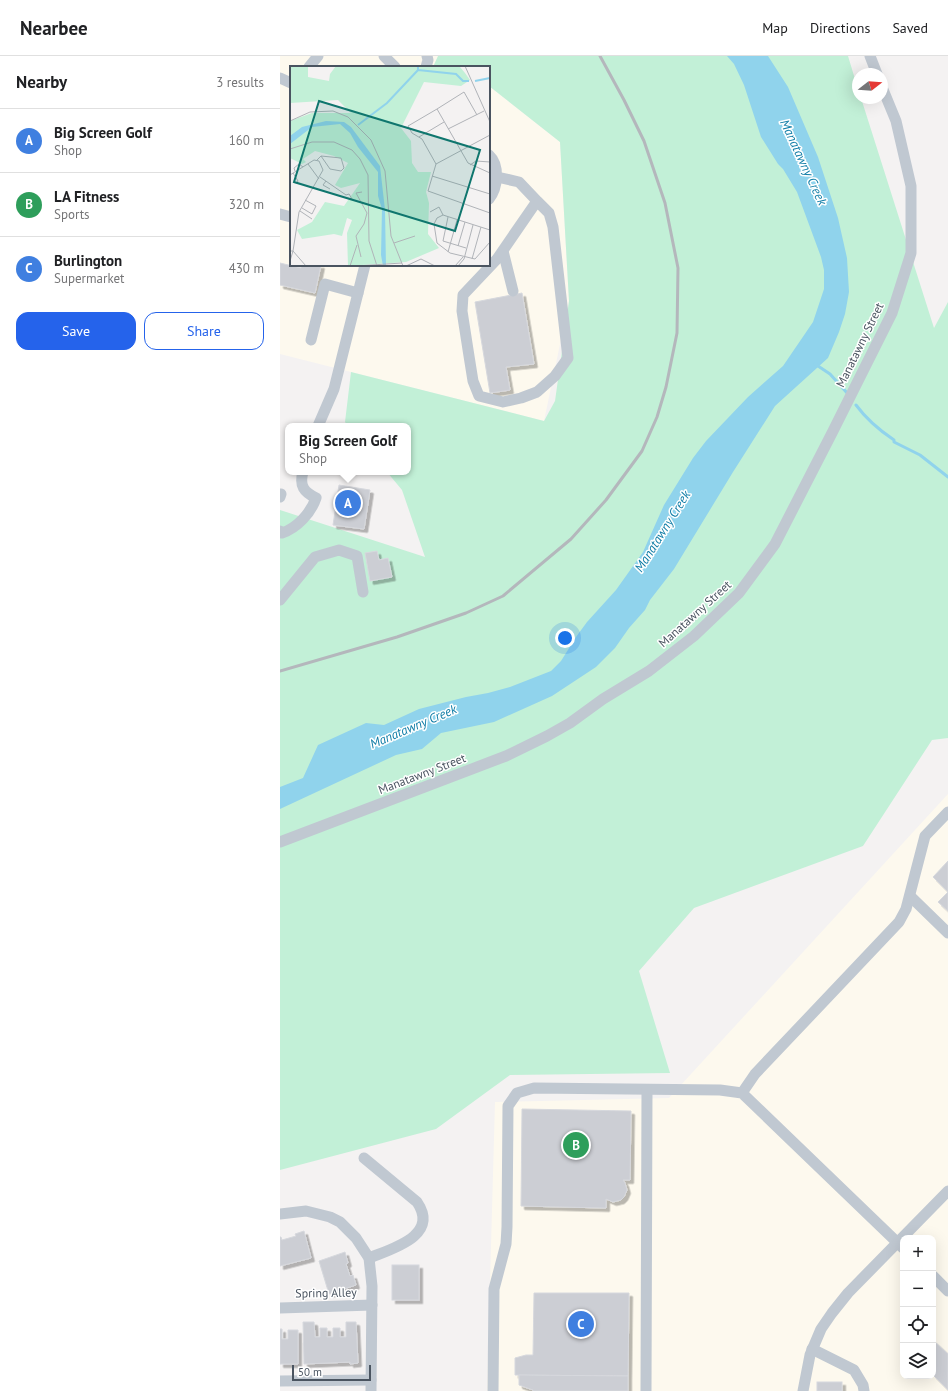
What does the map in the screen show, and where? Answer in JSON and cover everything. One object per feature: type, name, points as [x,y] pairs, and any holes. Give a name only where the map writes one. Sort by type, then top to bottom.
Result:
[{"type":"street","points":[[310,66],[318,56]]},
{"type":"street","points":[[384,56],[394,66]]},
{"type":"street","points":[[426,66],[428,60],[427,56]]},
{"type":"street","points":[[870,56],[875,68]]},
{"type":"street","points":[[280,78],[290,83]]},
{"type":"street","name":"Manatawny Street","points":[[280,842],[506,756],[548,736],[648,671],[694,636],[739,593],[775,544],[847,403],[892,313],[911,253],[911,186],[896,121],[888,101]]},
{"type":"street","points":[[490,155],[493,158],[497,177],[490,198]]},
{"type":"street","points":[[497,177],[519,182],[549,213],[553,227],[568,358],[555,376],[537,392],[521,398],[503,402],[479,396],[473,381],[462,311],[463,295],[497,259],[537,201]]},
{"type":"street","points":[[280,214],[290,217]]},
{"type":"street","points":[[503,251],[513,291]]},
{"type":"street","points":[[319,423],[334,389],[365,266]]},
{"type":"street","points":[[311,340],[325,284],[358,293]]},
{"type":"street","points":[[280,531],[282,533],[289,530],[309,512],[315,503],[316,498],[307,494],[303,489],[301,478],[302,475]]},
{"type":"street","points":[[280,600],[315,557],[339,550],[356,556],[363,592]]},
{"type":"street","points":[[742,1093],[755,1074],[898,922],[906,909],[925,836],[948,812]]},
{"type":"street","points":[[910,896],[948,932]]},
{"type":"street","points":[[493,1391],[494,1289],[506,1244],[508,1106],[517,1093],[534,1088],[720,1090],[742,1093],[900,1244]]},
{"type":"street","points":[[646,1391],[647,1090]]},
{"type":"street","points":[[364,1158],[417,1202],[422,1212],[421,1228],[412,1239],[369,1258]]},
{"type":"street","points":[[910,1235],[948,1190]]},
{"type":"street","points":[[280,1214],[306,1211],[330,1217],[340,1222],[356,1238],[369,1258],[371,1269],[372,1305],[371,1391]]},
{"type":"street","points":[[803,1391],[810,1355],[821,1329],[848,1294],[900,1246]]},
{"type":"street","points":[[936,1279],[948,1291]]},
{"type":"street","name":"Spring Alley","points":[[280,1308],[372,1305]]},
{"type":"street","points":[[812,1349],[854,1370],[863,1385],[864,1391]]},
{"type":"street","points":[[280,1381],[371,1380]]},
{"type":"shaded area","points":[[280,56],[438,56],[433,66],[290,66],[290,266],[490,266],[490,87],[560,142],[569,301],[544,421],[280,354]]},
{"type":"shaded area","points":[[948,794],[948,1391],[487,1391],[495,1102],[669,1098]]},
{"type":"green space","points":[[438,56],[848,56],[852,69],[852,104],[863,104],[934,328],[948,302],[948,738],[932,740],[863,846],[694,908],[639,971],[670,1073],[510,1075],[436,1129],[280,1170],[280,510],[425,557],[402,490],[390,475],[411,475],[411,423],[346,423],[351,372],[544,421],[555,401],[569,301],[560,142],[490,87],[490,66],[433,66]]},
{"type":"water","name":"Manatawny Creek","points":[[727,56],[768,56],[788,87],[818,157],[838,218],[847,258],[849,292],[845,314],[828,358],[775,406],[674,569],[650,600],[645,610],[629,628],[615,648],[596,667],[552,696],[494,722],[441,733],[422,749],[396,755],[280,809],[280,787],[303,778],[318,745],[366,723],[384,725],[419,709],[510,687],[551,671],[561,661],[587,622],[616,590],[643,552],[664,505],[693,458],[706,441],[748,397],[783,366],[813,322],[824,289],[824,270],[821,257],[797,192],[761,137],[744,85],[734,64]]},
{"type":"building","points":[[280,263],[301,268],[301,266],[321,266],[315,293],[280,285]]},
{"type":"building","points":[[522,293],[534,364],[506,367],[510,390],[490,393],[475,302]]},
{"type":"building","points":[[339,485],[370,490],[364,529],[333,525]]},
{"type":"building","points":[[377,551],[379,560],[388,558],[392,577],[370,581],[365,553]]},
{"type":"building","points":[[948,861],[948,892],[933,877]]},
{"type":"building","points":[[948,892],[948,911],[938,902]]},
{"type":"building","points":[[522,1109],[631,1111],[630,1180],[623,1180],[627,1190],[624,1197],[621,1200],[613,1202],[606,1199],[606,1208],[521,1206]]},
{"type":"building","points":[[304,1231],[311,1258],[280,1266],[280,1237],[282,1240],[296,1236],[295,1234]]},
{"type":"building","points":[[345,1252],[348,1263],[346,1264],[350,1276],[353,1275],[356,1285],[329,1294],[319,1261]]},
{"type":"building","points":[[392,1265],[419,1265],[419,1300],[392,1300]]},
{"type":"building","points":[[534,1293],[629,1293],[628,1376],[515,1375],[515,1358],[533,1355]]},
{"type":"building","points":[[303,1322],[314,1322],[315,1337],[320,1337],[320,1328],[327,1328],[327,1337],[333,1337],[333,1328],[340,1328],[340,1337],[346,1337],[346,1322],[356,1322],[358,1363],[304,1364]]},
{"type":"building","points":[[280,1329],[282,1329],[282,1339],[288,1339],[288,1330],[298,1330],[298,1364],[280,1364]]},
{"type":"building","points":[[936,1343],[948,1354],[948,1390],[936,1378]]},
{"type":"building","points":[[519,1375],[628,1376],[628,1391],[533,1391],[519,1385]]},
{"type":"building","points":[[817,1382],[842,1382],[842,1391],[817,1391]]},
{"type":"waterway","points":[[815,364],[830,374],[848,394]]},
{"type":"waterway","points":[[856,405],[869,420],[894,440],[894,442],[920,455],[948,477]]},
{"type":"railway","points":[[280,671],[397,637],[466,613],[503,596],[571,539],[606,500],[642,451],[657,417],[666,387],[677,333],[678,268],[665,203],[644,141],[600,56]]},
{"type":"place","name":"Big Screen Golf","points":[[348,503]]},
{"type":"place","name":"LA Fitness","points":[[576,1145]]},
{"type":"place","name":"Burlington","points":[[581,1324]]}]
